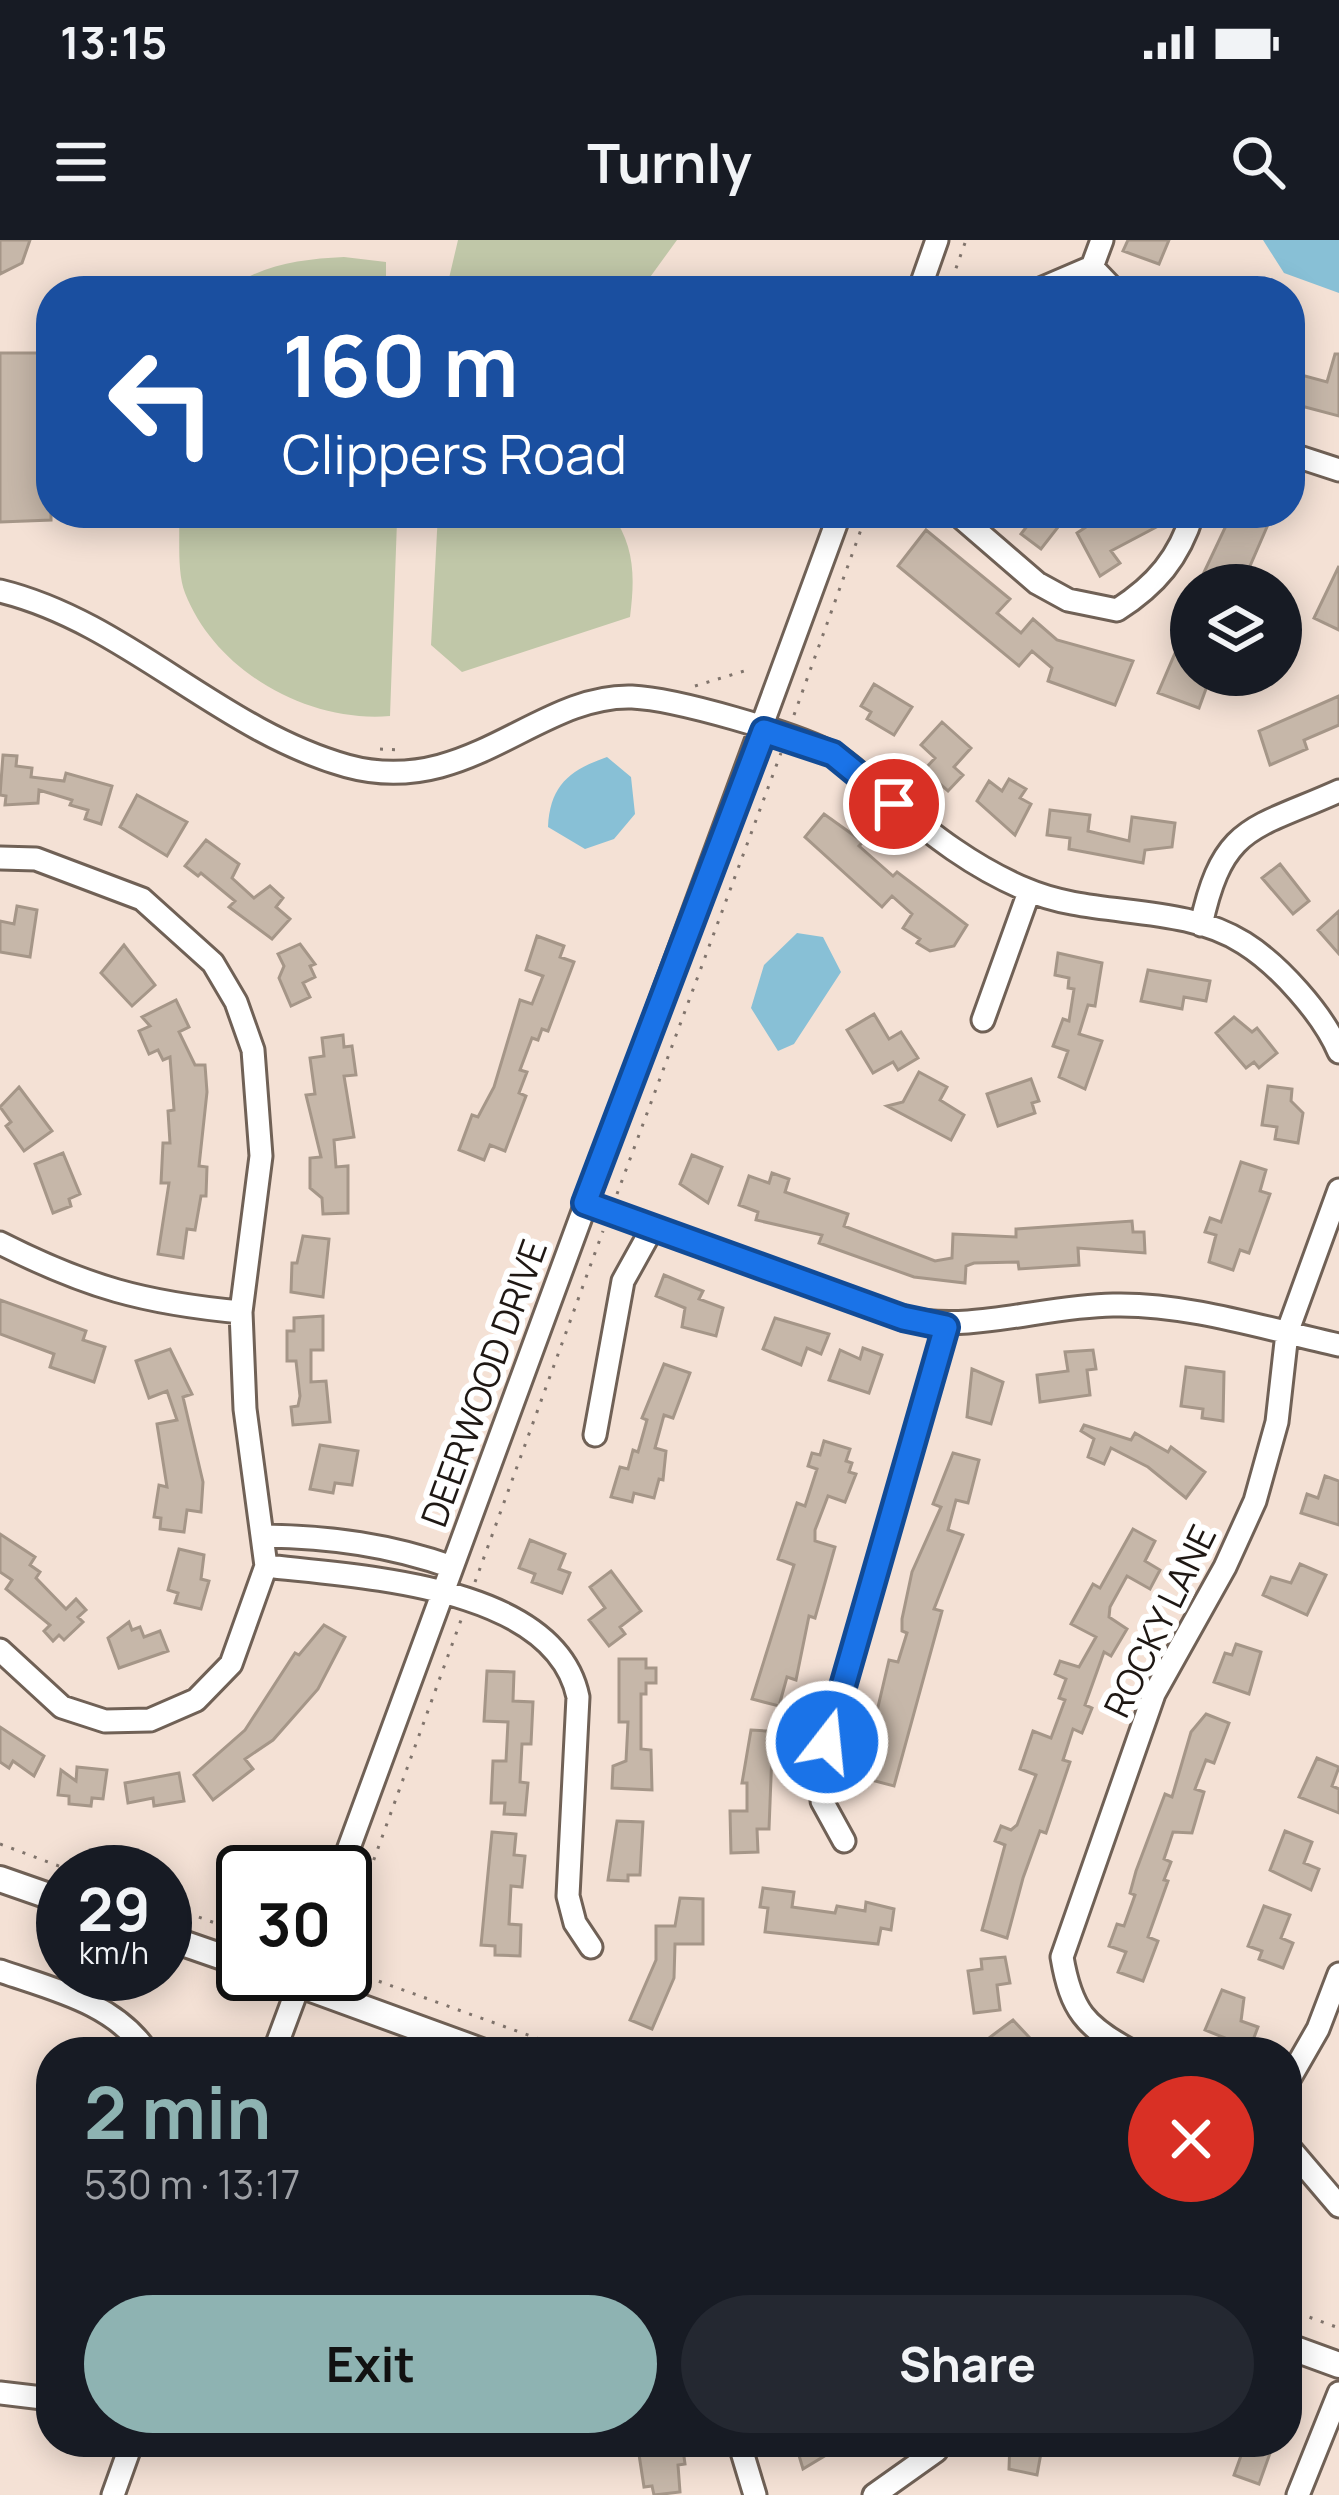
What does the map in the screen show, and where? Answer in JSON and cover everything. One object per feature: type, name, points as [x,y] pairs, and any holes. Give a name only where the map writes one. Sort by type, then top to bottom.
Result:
[{"type":"main road","points":[[2,1886],[36,1894]]},
{"type":"main road","points":[[356,2001],[446,2037]]},
{"type":"main road","points":[[1302,2351],[1339,2365]]},
{"type":"street","points":[[924,276],[937,240]]},
{"type":"street","points":[[1071,276],[1092,267],[1102,240]]},
{"type":"street","points":[[1092,267],[1101,276]]},
{"type":"street","points":[[1305,459],[1339,470]]},
{"type":"street","name":"DEERWOOD DRIVE","points":[[350,1845],[764,731],[835,528]]},
{"type":"street","points":[[973,528],[1037,583],[1068,601],[1117,610],[1151,588],[1183,545],[1188,528]]},
{"type":"street","points":[[0,591],[100,632],[273,741],[352,767],[409,771],[464,762],[583,707],[627,697],[678,702],[833,754],[956,854],[1029,892],[1201,925],[1243,943],[1275,969],[1339,1052]]},
{"type":"street","points":[[1201,925],[1213,871],[1243,834],[1339,791]]},
{"type":"street","points":[[0,858],[36,859],[142,899],[213,963],[236,1003],[253,1050],[261,1156],[241,1312],[245,1409],[266,1566],[231,1664],[196,1700],[150,1720],[105,1721],[62,1707],[0,1650]]},
{"type":"street","points":[[983,1019],[1029,892]]},
{"type":"street","name":"ROCKY LANE","points":[[1104,2037],[1069,1998],[1062,1957],[1154,1694],[1225,1567],[1255,1501],[1277,1422],[1287,1333],[1339,1190]]},
{"type":"street","points":[[585,1203],[903,1318],[946,1327],[1109,1305],[1339,1345]]},
{"type":"street","points":[[595,1435],[623,1281],[653,1227]]},
{"type":"street","points":[[0,1243],[66,1276],[152,1304],[241,1312]]},
{"type":"street","points":[[844,1841],[822,1801],[827,1742],[946,1327]]},
{"type":"street","points":[[265,1536],[347,1540],[452,1567]]},
{"type":"street","points":[[266,1566],[394,1580],[442,1593],[538,1629],[572,1666],[578,1697],[568,1896],[575,1923],[591,1947]]},
{"type":"street","points":[[0,1971],[85,2001],[137,2037]]},
{"type":"street","points":[[1302,2057],[1339,1974]]},
{"type":"street","points":[[280,2037],[293,2001]]},
{"type":"street","points":[[1302,2163],[1339,2206]]},
{"type":"street","points":[[0,2392],[36,2397]]},
{"type":"street","points":[[1298,2495],[1339,2392]]},
{"type":"street","points":[[112,2495],[126,2457]]},
{"type":"street","points":[[743,2457],[754,2495]]},
{"type":"street","points":[[874,2495],[928,2457]]},
{"type":"path","points":[[953,276],[966,240]]},
{"type":"path","points":[[696,686],[744,670]]},
{"type":"path","points":[[370,748],[405,750]]},
{"type":"path","points":[[0,1844],[36,1857]]},
{"type":"path","points":[[372,1979],[533,2037]]},
{"type":"path","points":[[1302,2314],[1339,2328]]},
{"type":"green space","points":[[458,240],[677,240],[651,276],[450,276]]},
{"type":"green space","points":[[344,257],[386,262],[386,276],[250,276]]},
{"type":"green space","points":[[179,528],[397,528],[390,716],[328,711],[268,687],[219,647],[199,621],[182,585]]},
{"type":"green space","points":[[437,528],[619,528],[631,562],[630,617],[462,672],[431,645]]},
{"type":"water","points":[[1263,240],[1339,240],[1339,293],[1305,281],[1305,276],[1284,273]]},
{"type":"water","points":[[607,757],[631,777],[635,814],[614,839],[585,849],[548,827],[550,812],[564,781]]},
{"type":"water","points":[[797,933],[823,937],[841,972],[794,1044],[778,1051],[751,1008],[764,965]]},
{"type":"building","points":[[0,240],[30,240],[22,263],[0,274]]},
{"type":"building","points":[[1128,240],[1169,240],[1159,264],[1123,251]]},
{"type":"building","points":[[0,353],[36,353],[36,521],[0,522]]},
{"type":"building","points":[[1335,354],[1339,354],[1339,416],[1305,407],[1305,376],[1327,382]]},
{"type":"building","points":[[1026,528],[1057,528],[1041,549],[1021,534]]},
{"type":"building","points":[[1084,528],[1154,528],[1111,551],[1120,563],[1100,576],[1077,533]]},
{"type":"building","points":[[1225,528],[1266,528],[1251,564],[1208,564]]},
{"type":"building","points":[[926,530],[1010,599],[997,613],[1021,633],[1033,619],[1057,640],[1133,661],[1115,705],[1048,681],[1052,668],[1032,651],[1019,666],[898,566]]},
{"type":"building","points":[[1339,566],[1339,630],[1314,618]]},
{"type":"building","points":[[1170,665],[1170,696],[1203,696],[1199,708],[1158,693]]},
{"type":"building","points":[[874,684],[912,707],[894,735],[867,719],[871,712],[861,706]]},
{"type":"building","points":[[1339,696],[1339,725],[1304,740],[1307,749],[1270,765],[1259,731]]},
{"type":"building","points":[[942,722],[971,748],[954,767],[963,775],[948,791],[924,770],[935,758],[921,745]]},
{"type":"building","points":[[3,755],[17,756],[16,766],[32,768],[31,777],[64,781],[66,773],[112,786],[101,824],[85,819],[88,810],[70,805],[72,800],[39,790],[38,803],[5,805],[6,796],[0,795]]},
{"type":"building","points":[[1009,779],[1026,789],[1020,798],[1031,804],[1015,835],[977,801],[989,781],[1002,791]]},
{"type":"building","points":[[137,795],[187,822],[167,856],[120,827]]},
{"type":"building","points":[[1050,810],[1090,815],[1088,831],[1129,841],[1132,817],[1175,823],[1172,847],[1145,850],[1143,863],[1069,849],[1070,838],[1047,835]]},
{"type":"building","points":[[824,814],[863,842],[859,846],[893,876],[897,872],[967,925],[954,946],[930,951],[917,943],[920,939],[903,928],[912,914],[892,896],[882,907],[805,837]]},
{"type":"building","points":[[206,840],[239,864],[232,878],[254,898],[270,886],[283,898],[276,907],[290,919],[272,939],[229,907],[235,901],[185,866]]},
{"type":"building","points":[[1280,864],[1309,901],[1293,914],[1262,878]]},
{"type":"building","points":[[17,906],[37,910],[30,957],[0,952],[0,921],[14,924]]},
{"type":"building","points":[[1339,911],[1339,954],[1318,930]]},
{"type":"building","points":[[537,936],[564,946],[560,957],[574,962],[548,1031],[542,1029],[538,1040],[532,1038],[520,1070],[527,1072],[519,1093],[526,1096],[505,1151],[490,1145],[484,1160],[459,1150],[472,1115],[478,1117],[494,1087],[520,1000],[532,1004],[543,976],[526,970]]},
{"type":"building","points":[[300,944],[315,964],[310,966],[315,977],[303,983],[310,997],[291,1006],[279,978],[284,966],[278,954]]},
{"type":"building","points":[[124,945],[155,985],[132,1006],[101,973]]},
{"type":"building","points":[[1058,953],[1102,963],[1095,1006],[1088,1005],[1079,1034],[1102,1041],[1085,1089],[1059,1077],[1068,1051],[1053,1046],[1063,1019],[1069,1021],[1074,989],[1068,988],[1069,978],[1055,975]]},
{"type":"building","points":[[1148,970],[1210,981],[1206,1001],[1184,997],[1182,1009],[1141,1001]]},
{"type":"building","points":[[176,1000],[189,1027],[179,1032],[195,1065],[205,1065],[207,1092],[199,1166],[207,1167],[206,1196],[201,1196],[195,1230],[187,1229],[183,1258],[158,1254],[169,1183],[161,1183],[163,1143],[170,1143],[168,1111],[174,1110],[170,1057],[163,1060],[158,1050],[149,1054],[139,1031],[150,1026],[142,1017]]},
{"type":"building","points":[[874,1014],[889,1039],[901,1032],[918,1058],[898,1070],[893,1062],[873,1073],[847,1030]]},
{"type":"building","points":[[1234,1017],[1252,1032],[1257,1028],[1277,1053],[1259,1068],[1254,1062],[1246,1068],[1216,1033]]},
{"type":"building","points":[[343,1035],[344,1047],[352,1046],[356,1075],[344,1076],[354,1137],[334,1140],[336,1167],[348,1166],[348,1213],[323,1214],[322,1198],[310,1188],[310,1158],[321,1157],[306,1095],[315,1094],[310,1058],[324,1056],[322,1038]]},
{"type":"building","points":[[919,1072],[947,1087],[940,1100],[964,1115],[951,1140],[887,1106],[903,1102]]},
{"type":"building","points":[[1031,1079],[1039,1101],[1032,1103],[1035,1113],[998,1126],[987,1094]]},
{"type":"building","points":[[1268,1086],[1292,1089],[1291,1101],[1303,1113],[1298,1143],[1275,1139],[1277,1127],[1262,1125]]},
{"type":"building","points":[[19,1087],[52,1131],[24,1151],[6,1126],[11,1122],[0,1107]]},
{"type":"building","points":[[63,1153],[80,1194],[69,1199],[71,1206],[53,1213],[35,1164]]},
{"type":"building","points":[[692,1155],[722,1167],[708,1203],[680,1184]]},
{"type":"building","points":[[1241,1162],[1266,1170],[1260,1191],[1270,1194],[1249,1253],[1240,1250],[1233,1270],[1209,1262],[1216,1235],[1205,1232],[1210,1218],[1221,1222]]},
{"type":"building","points":[[772,1173],[789,1179],[785,1192],[848,1214],[844,1226],[935,1261],[952,1258],[953,1234],[1016,1237],[1016,1229],[1132,1221],[1133,1232],[1144,1232],[1145,1253],[1078,1248],[1079,1265],[1019,1269],[1018,1262],[974,1263],[966,1266],[965,1283],[914,1277],[819,1243],[822,1235],[756,1220],[758,1212],[739,1205],[749,1176],[769,1183]]},
{"type":"building","points":[[303,1236],[329,1239],[323,1297],[291,1292],[292,1263],[297,1263]]},
{"type":"building","points":[[664,1275],[703,1291],[699,1299],[723,1308],[716,1336],[682,1327],[685,1308],[656,1296]]},
{"type":"building","points":[[0,1300],[86,1331],[83,1340],[105,1347],[94,1382],[50,1367],[54,1354],[0,1334]]},
{"type":"building","points":[[323,1316],[323,1350],[311,1350],[311,1382],[326,1381],[330,1422],[293,1425],[291,1407],[298,1406],[300,1396],[296,1361],[287,1361],[287,1331],[294,1331],[294,1318]]},
{"type":"building","points":[[775,1318],[829,1334],[821,1354],[807,1348],[801,1365],[763,1349]]},
{"type":"building","points":[[863,1348],[882,1355],[869,1393],[829,1380],[840,1350],[860,1359]]},
{"type":"building","points":[[170,1349],[192,1394],[183,1397],[203,1482],[201,1512],[187,1510],[184,1532],[160,1529],[161,1518],[154,1517],[159,1485],[167,1487],[157,1424],[177,1420],[167,1391],[149,1398],[136,1361]]},
{"type":"building","points":[[1093,1350],[1096,1369],[1087,1370],[1090,1395],[1040,1402],[1037,1375],[1068,1371],[1065,1352]]},
{"type":"building","points":[[664,1364],[690,1373],[673,1418],[664,1415],[655,1448],[666,1451],[663,1480],[659,1479],[654,1498],[634,1493],[632,1502],[611,1497],[620,1467],[628,1469],[633,1450],[638,1452],[647,1420],[642,1418]]},
{"type":"building","points":[[1186,1367],[1224,1372],[1223,1421],[1202,1418],[1203,1409],[1181,1406]]},
{"type":"building","points":[[972,1369],[1003,1382],[991,1424],[967,1417]]},
{"type":"building","points":[[1084,1425],[1131,1440],[1135,1433],[1168,1452],[1171,1447],[1205,1472],[1186,1498],[1148,1467],[1111,1448],[1104,1464],[1088,1457],[1094,1439],[1081,1431]]},
{"type":"building","points":[[824,1441],[850,1449],[846,1461],[852,1463],[849,1472],[856,1474],[845,1502],[828,1496],[815,1530],[815,1541],[835,1547],[815,1618],[809,1616],[796,1680],[787,1677],[779,1706],[752,1699],[794,1565],[778,1559],[797,1503],[805,1506],[817,1469],[808,1466],[812,1453],[820,1455]]},
{"type":"building","points":[[320,1445],[358,1451],[352,1485],[335,1483],[333,1493],[310,1489]]},
{"type":"building","points":[[953,1453],[979,1460],[968,1503],[956,1500],[948,1530],[963,1535],[934,1609],[942,1611],[894,1786],[871,1780],[877,1757],[867,1754],[889,1660],[898,1662],[907,1633],[902,1631],[902,1619],[912,1572],[941,1507],[933,1504]]},
{"type":"building","points":[[1325,1476],[1339,1481],[1339,1525],[1301,1513],[1307,1494],[1318,1498]]},
{"type":"building","points":[[1133,1529],[1155,1541],[1145,1561],[1160,1570],[1150,1589],[1127,1576],[1110,1607],[1109,1617],[1127,1629],[1111,1656],[1104,1652],[1085,1705],[1092,1708],[1082,1733],[1073,1729],[1063,1760],[1070,1762],[1046,1833],[1040,1831],[1023,1878],[1007,1938],[982,1930],[1005,1845],[995,1841],[1001,1826],[1011,1830],[1017,1825],[1036,1775],[1020,1769],[1033,1731],[1051,1738],[1065,1700],[1059,1698],[1066,1679],[1055,1674],[1060,1661],[1079,1667],[1096,1637],[1071,1624],[1093,1584],[1100,1588]]},
{"type":"building","points":[[0,1534],[35,1557],[30,1565],[40,1572],[36,1578],[66,1609],[76,1599],[86,1610],[78,1617],[83,1622],[64,1640],[59,1635],[53,1641],[44,1631],[50,1625],[6,1589],[12,1580],[0,1572]]},
{"type":"building","points":[[530,1540],[565,1554],[559,1569],[570,1573],[562,1593],[532,1582],[535,1574],[519,1568]]},
{"type":"building","points":[[179,1549],[204,1555],[201,1579],[209,1581],[201,1609],[175,1603],[178,1593],[168,1590]]},
{"type":"building","points":[[1300,1564],[1326,1575],[1307,1615],[1263,1595],[1271,1577],[1291,1583]]},
{"type":"building","points":[[611,1571],[641,1611],[620,1627],[625,1634],[609,1646],[589,1620],[605,1608],[590,1587]]},
{"type":"building","points":[[129,1622],[132,1630],[140,1627],[144,1637],[160,1631],[168,1651],[119,1668],[108,1638]]},
{"type":"building","points":[[324,1625],[345,1637],[318,1689],[273,1740],[245,1759],[253,1769],[213,1800],[194,1775],[245,1730],[295,1653],[299,1655]]},
{"type":"building","points":[[1236,1644],[1261,1652],[1249,1694],[1214,1682],[1225,1653],[1232,1655]]},
{"type":"building","points":[[619,1659],[646,1659],[646,1668],[656,1668],[656,1683],[646,1683],[646,1694],[641,1694],[641,1749],[651,1750],[652,1790],[612,1788],[613,1766],[626,1761],[628,1722],[619,1722]]},
{"type":"building","points":[[487,1671],[514,1672],[513,1701],[533,1702],[531,1744],[522,1744],[520,1782],[528,1783],[525,1815],[504,1814],[505,1803],[491,1803],[493,1761],[506,1761],[508,1722],[484,1721]]},
{"type":"building","points":[[1206,1714],[1229,1723],[1214,1763],[1206,1760],[1195,1789],[1204,1792],[1192,1833],[1173,1832],[1164,1859],[1171,1862],[1164,1880],[1168,1881],[1148,1937],[1158,1941],[1143,1981],[1118,1972],[1126,1952],[1109,1946],[1117,1924],[1124,1926],[1135,1895],[1130,1893],[1136,1871],[1165,1794],[1172,1797],[1191,1732]]},
{"type":"building","points":[[0,1727],[44,1756],[34,1776],[13,1761],[9,1768],[0,1762]]},
{"type":"building","points":[[751,1730],[781,1732],[779,1753],[772,1752],[769,1829],[757,1829],[758,1852],[731,1853],[730,1811],[747,1811],[747,1783],[742,1783]]},
{"type":"building","points":[[1317,1758],[1339,1767],[1332,1786],[1339,1789],[1339,1813],[1299,1797]]},
{"type":"building","points":[[77,1767],[107,1770],[103,1799],[92,1798],[91,1806],[69,1804],[69,1796],[58,1795],[61,1770],[76,1781]]},
{"type":"building","points":[[179,1773],[184,1801],[154,1806],[153,1798],[128,1803],[125,1783]]},
{"type":"building","points":[[617,1821],[643,1822],[640,1875],[628,1875],[628,1881],[608,1880]]},
{"type":"building","points":[[1285,1831],[1312,1842],[1304,1863],[1319,1869],[1311,1890],[1270,1870]]},
{"type":"building","points":[[492,1832],[516,1834],[514,1855],[525,1856],[522,1887],[511,1886],[509,1924],[521,1925],[520,1956],[495,1955],[495,1946],[481,1945]]},
{"type":"building","points":[[763,1888],[794,1892],[792,1907],[835,1913],[837,1906],[865,1911],[866,1902],[894,1909],[891,1930],[881,1928],[878,1944],[765,1932],[768,1908],[760,1907]]},
{"type":"building","points":[[680,1898],[703,1899],[703,1944],[675,1944],[674,1978],[652,2029],[630,2020],[656,1960],[656,1926],[675,1926]]},
{"type":"building","points":[[1264,1906],[1290,1915],[1281,1938],[1293,1943],[1283,1968],[1259,1959],[1262,1951],[1248,1946]]},
{"type":"building","points":[[1005,1957],[1010,1983],[997,1985],[1000,2010],[974,2013],[968,1971],[982,1969],[981,1959]]},
{"type":"building","points":[[1222,1990],[1244,1998],[1241,2021],[1258,2027],[1254,2037],[1222,2037],[1205,2030]]},
{"type":"building","points":[[1013,2020],[1029,2037],[990,2037]]},
{"type":"building","points":[[639,2457],[684,2457],[685,2464],[678,2465],[680,2492],[654,2495],[652,2486],[644,2487]]},
{"type":"building","points":[[799,2457],[823,2457],[803,2469]]},
{"type":"building","points":[[1009,2457],[1040,2457],[1037,2475],[1009,2469]]},
{"type":"building","points":[[1241,2457],[1269,2457],[1259,2484],[1234,2475]]},
{"type":"route","points":[[827,1742],[946,1327],[903,1318],[585,1203],[682,937],[764,731],[833,754],[894,804]]}]
